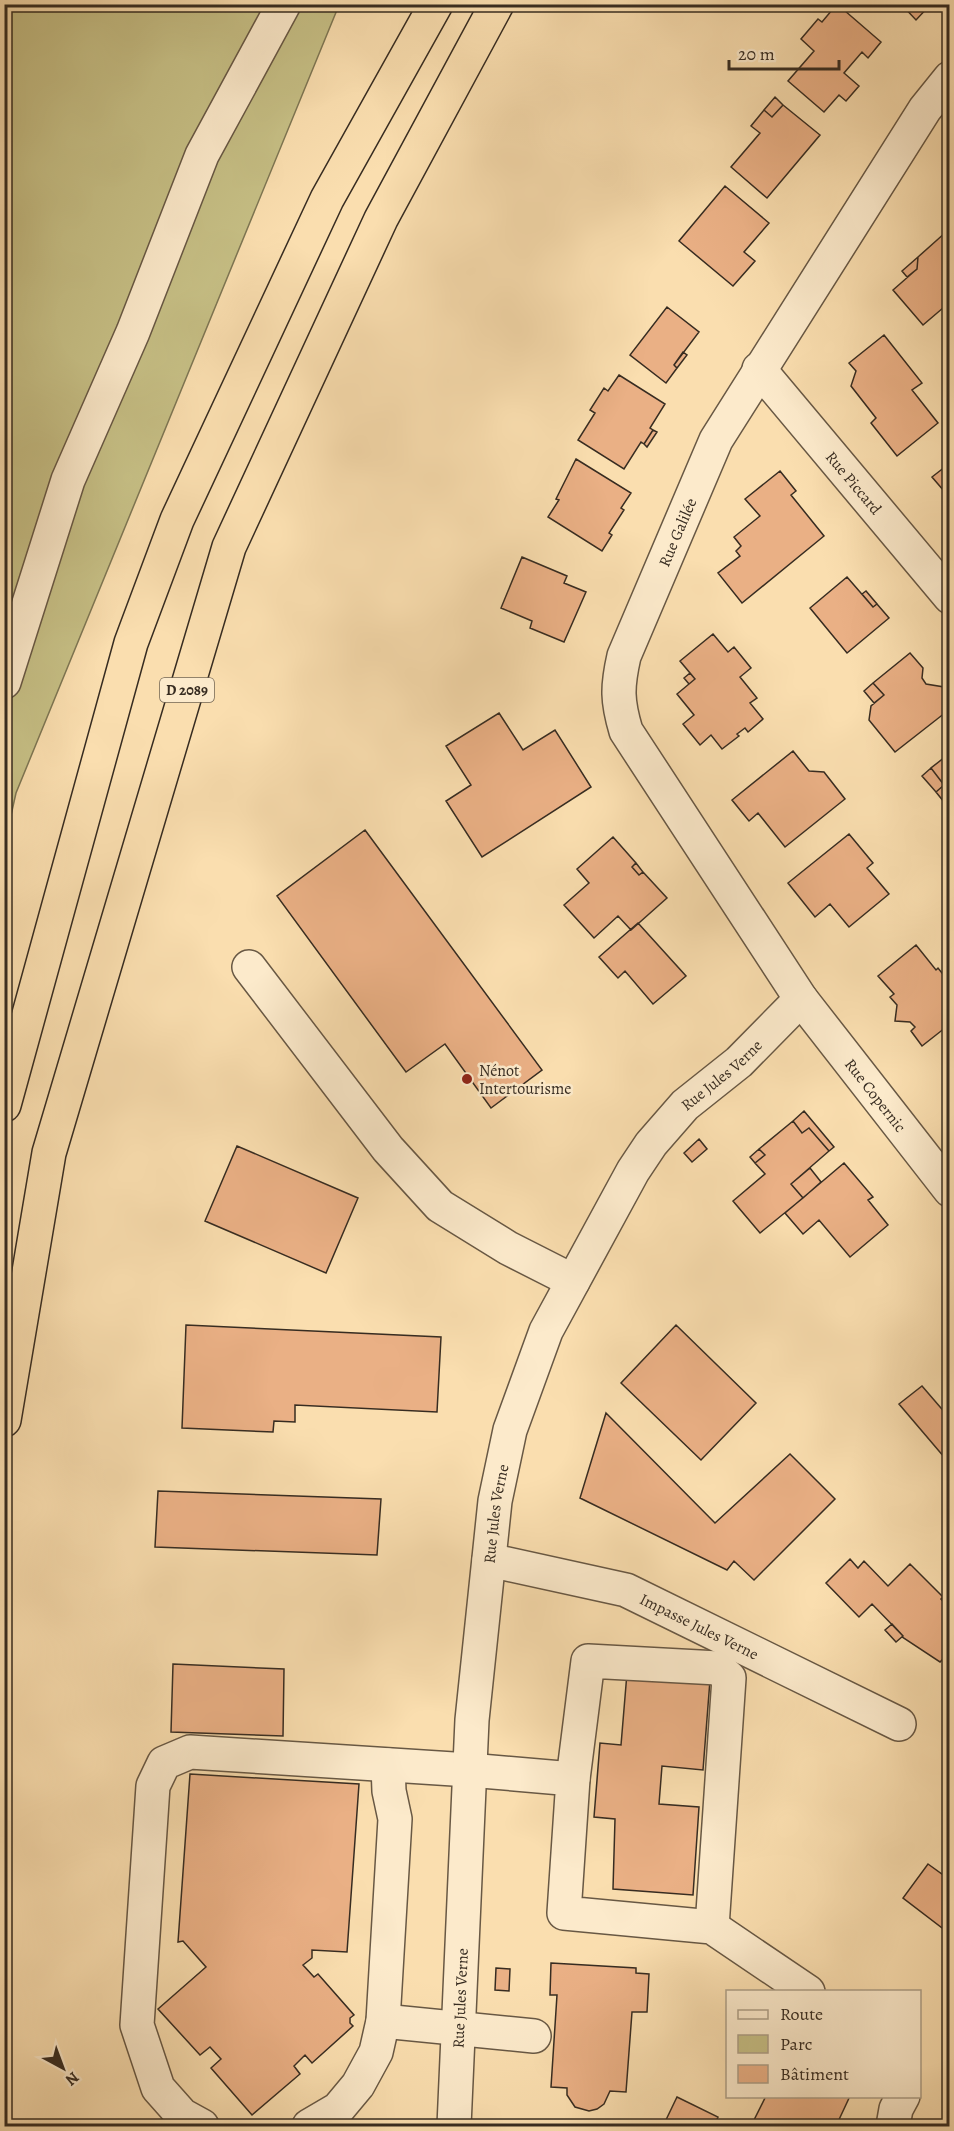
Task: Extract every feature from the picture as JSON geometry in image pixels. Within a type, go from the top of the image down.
[{"type":"highway","points":[[4,1105],[131,643],[177,520],[327,199],[436,4]]},
{"type":"highway","name":"D 2089","points":[[4,1420],[49,1153],[229,547],[381,219],[497,4]]},
{"type":"street","points":[[4,682],[68,480],[134,332],[202,155],[284,4]]},
{"type":"street","name":"Rue Galilée","points":[[801,999],[626,731],[618,705],[618,680],[624,656],[716,440],[925,109],[950,78]]},
{"type":"street","name":"Rue Piccard","points":[[759,369],[950,597]]},
{"type":"street","points":[[249,967],[388,1149],[440,1206],[508,1248],[573,1281]]},
{"type":"street","name":"Rue Copernic","points":[[801,999],[950,1190]]},
{"type":"street","name":"Rue Jules Verne","points":[[454,2127],[472,1720],[495,1502],[510,1430],[546,1330],[633,1171],[651,1144],[685,1105],[739,1062],[801,999]]},
{"type":"street","name":"Impasse Jules Verne","points":[[489,1560],[626,1590],[899,1724]]},
{"type":"street","points":[[712,1927],[729,1678],[718,1668],[588,1661],[573,1779],[564,1913],[712,1927],[805,1990]]},
{"type":"street","points":[[202,2127],[182,2115],[158,2088],[137,2025],[153,1786],[164,1763],[190,1752],[573,1779]]},
{"type":"street","points":[[309,2127],[338,2109],[358,2085],[376,2052],[383,2021],[395,1819],[388,1791],[388,1765]]},
{"type":"street","points":[[383,2021],[534,2036]]},
{"type":"street","points":[[893,2127],[896,2109],[902,2098]]},
{"type":"green space","points":[[5,5],[339,5],[16,793],[5,842]]},
{"type":"building","points":[[837,4],[881,42],[868,58],[862,52],[844,73],[859,86],[846,101],[839,95],[824,112],[788,81],[814,51],[801,39],[818,19],[822,22]]},
{"type":"building","points":[[901,4],[931,4],[916,20]]},
{"type":"building","points":[[775,97],[783,105],[772,117],[764,110]]},
{"type":"building","points":[[783,105],[820,135],[767,198],[731,167],[760,133],[751,126],[764,110],[772,117]]},
{"type":"building","points":[[725,186],[769,223],[744,252],[755,261],[733,286],[679,241]]},
{"type":"building","points":[[946,232],[950,237],[950,302],[923,325],[893,290],[917,269],[918,257]]},
{"type":"building","points":[[918,257],[917,269],[907,277],[902,271]]},
{"type":"building","points":[[667,307],[699,332],[674,365],[677,368],[666,383],[630,355]]},
{"type":"building","points":[[884,335],[922,383],[912,390],[938,423],[897,456],[871,423],[876,418],[851,386],[856,371],[849,363]]},
{"type":"building","points":[[683,352],[687,355],[677,368],[674,365]]},
{"type":"building","points":[[619,375],[665,404],[650,428],[653,430],[644,444],[641,442],[624,469],[578,440],[595,413],[590,410],[604,388],[608,391]]},
{"type":"building","points":[[653,430],[657,432],[647,447],[644,444]]},
{"type":"building","points":[[576,459],[631,493],[621,508],[624,510],[609,533],[612,535],[602,551],[548,517],[559,500],[556,499]]},
{"type":"building","points":[[950,463],[950,498],[932,477]]},
{"type":"building","points":[[780,471],[796,491],[791,495],[824,536],[742,603],[718,573],[740,556],[736,551],[741,546],[734,537],[760,516],[745,499]]},
{"type":"building","points":[[522,557],[567,576],[564,583],[586,592],[564,642],[530,628],[532,621],[501,608]]},
{"type":"building","points":[[847,577],[873,607],[877,604],[889,618],[847,653],[810,608]]},
{"type":"building","points":[[866,591],[877,604],[873,607],[862,594]]},
{"type":"building","points":[[713,634],[728,652],[734,647],[751,668],[740,677],[757,698],[750,703],[763,719],[748,732],[745,728],[737,734],[739,736],[722,749],[711,735],[700,745],[683,724],[694,715],[677,694],[695,679],[680,661]]},
{"type":"building","points":[[910,653],[923,668],[922,678],[926,684],[950,688],[950,709],[895,752],[869,720],[871,706],[884,695],[873,683]]},
{"type":"building","points":[[690,673],[695,679],[689,684],[684,678]]},
{"type":"building","points":[[873,683],[884,695],[874,703],[864,691]]},
{"type":"building","points":[[499,713],[523,750],[555,730],[591,787],[482,857],[446,801],[471,785],[446,746]]},
{"type":"building","points":[[793,751],[809,771],[824,772],[845,799],[785,847],[758,813],[749,821],[732,800]]},
{"type":"building","points":[[950,753],[950,806],[948,807],[936,792],[944,785],[931,768]]},
{"type":"building","points":[[931,768],[944,785],[936,792],[922,776]]},
{"type":"building","points":[[365,830],[542,1070],[491,1108],[445,1044],[406,1072],[277,896]]},
{"type":"building","points":[[849,834],[873,863],[867,868],[889,894],[849,927],[830,904],[815,917],[788,883]]},
{"type":"building","points":[[613,837],[636,863],[632,867],[639,875],[643,872],[667,898],[631,930],[618,916],[594,938],[564,905],[589,883],[577,869]]},
{"type":"building","points":[[636,863],[643,872],[639,875],[632,867]]},
{"type":"building","points":[[638,923],[686,976],[653,1004],[625,971],[618,978],[599,957]]},
{"type":"building","points":[[916,945],[950,983],[950,1024],[922,1046],[911,1031],[915,1027],[910,1022],[895,1021],[897,1005],[890,997],[894,994],[878,976]]},
{"type":"building","points":[[804,1111],[834,1147],[829,1151],[809,1128],[802,1133],[793,1121]]},
{"type":"building","points":[[793,1121],[802,1133],[809,1128],[829,1151],[791,1184],[803,1198],[760,1233],[733,1201],[765,1174],[755,1163],[765,1155],[759,1149]]},
{"type":"building","points":[[699,1139],[707,1149],[692,1162],[684,1153]]},
{"type":"building","points":[[237,1146],[358,1198],[326,1273],[205,1221]]},
{"type":"building","points":[[759,1149],[765,1155],[755,1163],[750,1157]]},
{"type":"building","points":[[844,1163],[873,1197],[868,1200],[888,1225],[850,1257],[819,1220],[803,1234],[785,1213]]},
{"type":"building","points":[[810,1168],[821,1182],[803,1198],[791,1184]]},
{"type":"building","points":[[186,1325],[441,1337],[437,1412],[295,1405],[295,1422],[274,1421],[273,1432],[182,1428]]},
{"type":"building","points":[[676,1325],[756,1403],[701,1460],[621,1383]]},
{"type":"building","points":[[922,1386],[947,1415],[950,1413],[950,1464],[899,1404]]},
{"type":"building","points":[[606,1413],[715,1523],[790,1454],[835,1499],[754,1580],[734,1561],[727,1570],[580,1498]]},
{"type":"building","points":[[158,1491],[381,1499],[377,1555],[155,1547]]},
{"type":"building","points":[[850,1559],[858,1568],[864,1561],[888,1586],[910,1564],[943,1597],[941,1599],[950,1609],[950,1652],[940,1662],[902,1637],[872,1604],[859,1617],[826,1583]]},
{"type":"building","points":[[892,1624],[903,1636],[896,1642],[885,1630]]},
{"type":"building","points":[[173,1664],[284,1669],[283,1736],[171,1732]]},
{"type":"building","points":[[627,1673],[710,1680],[703,1770],[662,1766],[659,1804],[699,1807],[693,1895],[613,1889],[615,1819],[594,1817],[600,1743],[621,1745]]},
{"type":"building","points":[[190,1774],[359,1784],[347,1952],[312,1950],[312,1958],[303,1965],[314,1977],[318,1974],[354,2015],[350,2018],[353,2026],[312,2063],[305,2055],[294,2066],[300,2074],[252,2115],[211,2068],[221,2059],[210,2047],[200,2055],[158,2009],[206,1967],[183,1941],[178,1942]]},
{"type":"building","points":[[928,1864],[950,1880],[950,1934],[903,1898]]},
{"type":"building","points":[[551,1963],[636,1968],[636,1973],[649,1974],[647,2012],[632,2012],[626,2092],[610,2091],[604,2104],[597,2109],[589,2111],[575,2107],[567,2095],[567,2088],[551,2087],[557,1995],[550,1995]]},
{"type":"building","points":[[496,1968],[510,1969],[509,1991],[495,1990]]},
{"type":"building","points":[[677,2097],[718,2117],[714,2126],[664,2124]]},
{"type":"building","points":[[765,2098],[849,2098],[836,2126],[751,2126]]},
{"type":"place","name":"Nénot Intertourisme","points":[[467,1079]]}]
